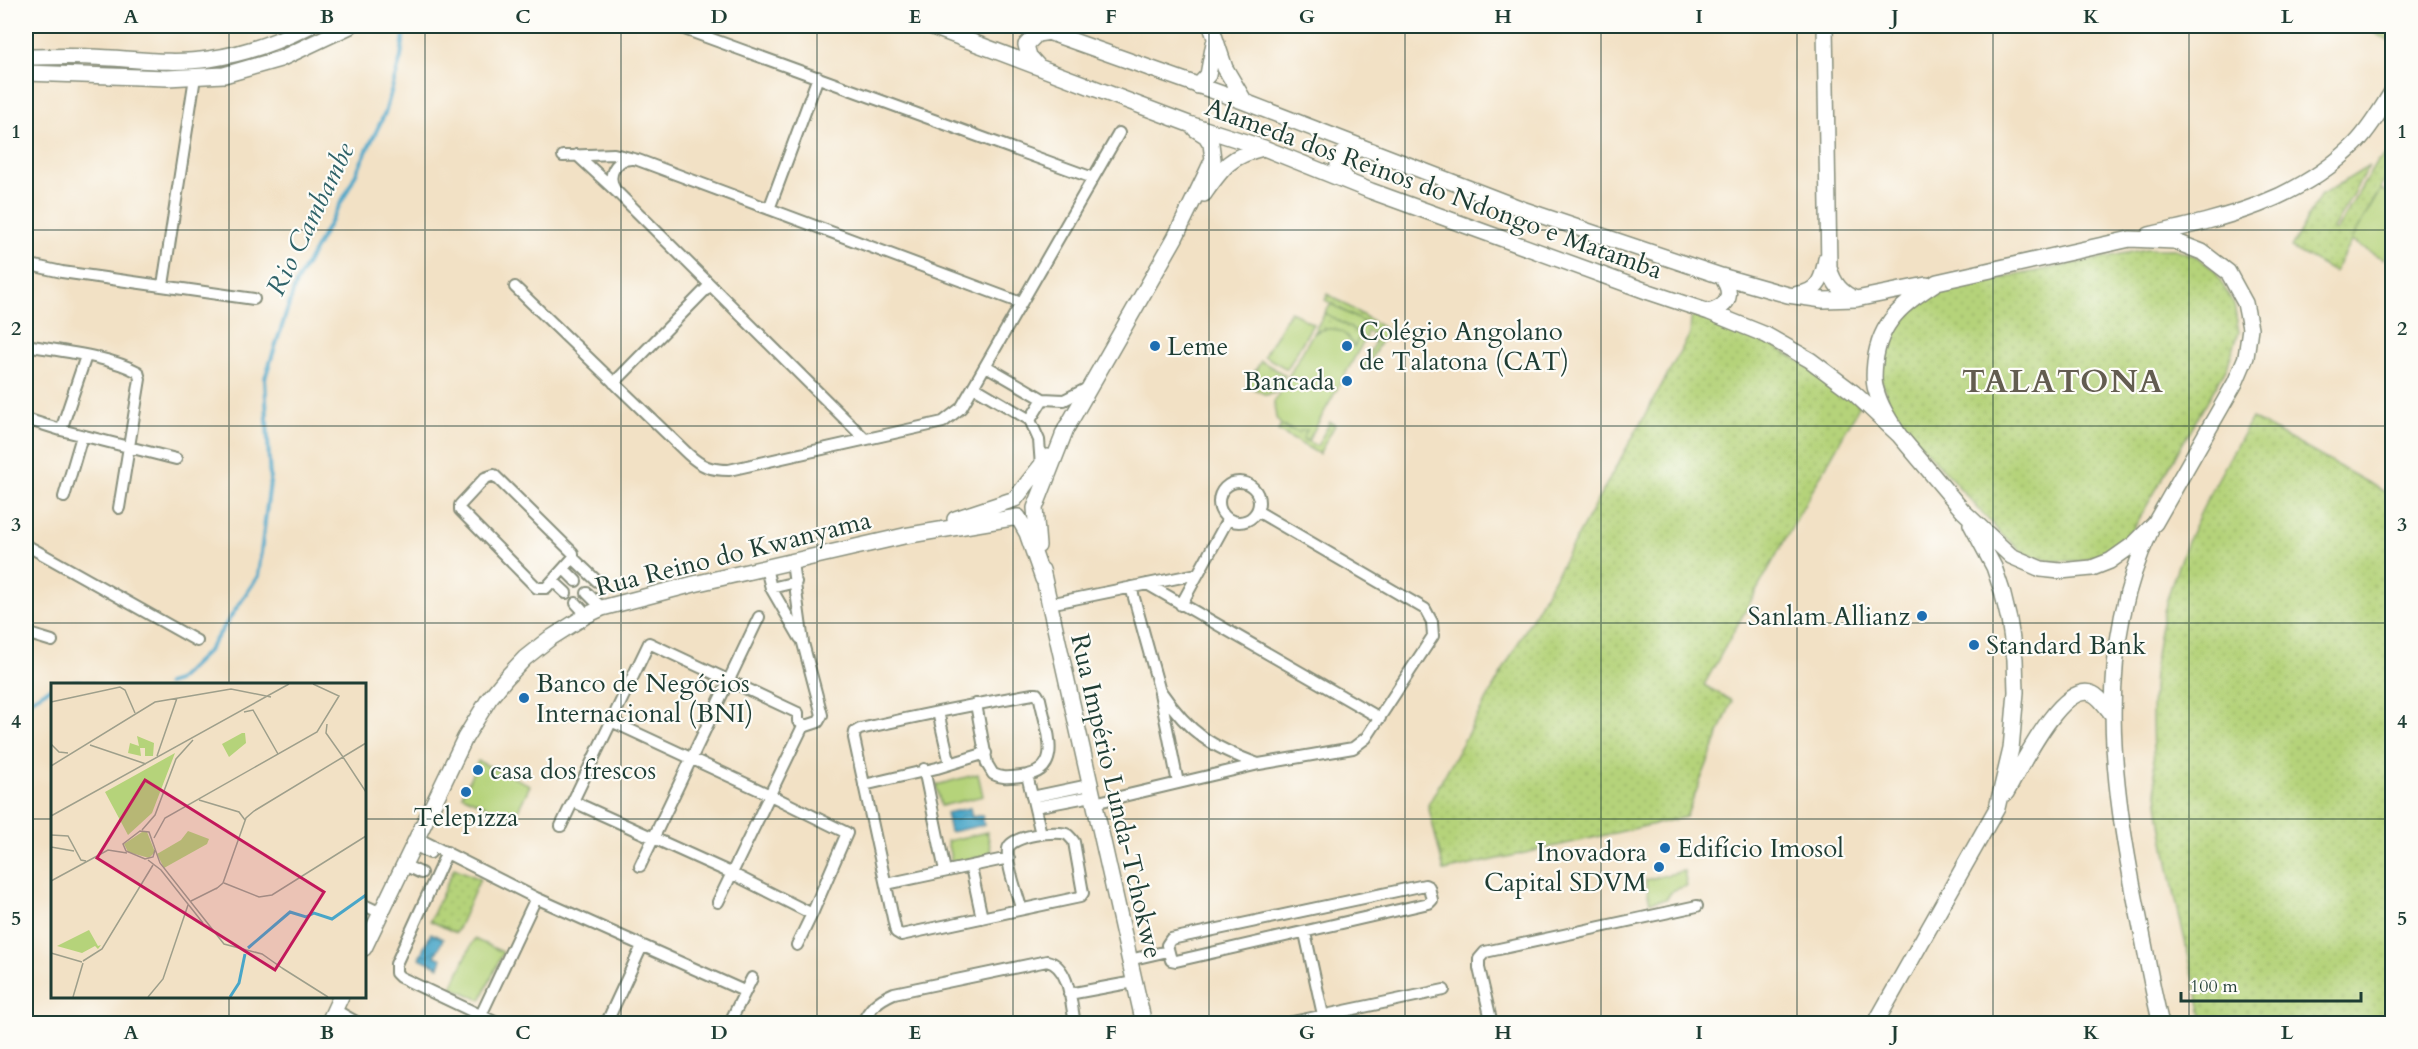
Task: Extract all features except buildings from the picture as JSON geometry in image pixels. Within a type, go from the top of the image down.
[{"type":"main road","points":[[26,57],[90,57],[165,62],[206,59],[244,52],[277,42],[309,26]]},
{"type":"main road","points":[[26,73],[167,78],[224,75],[280,59],[350,26]]},
{"type":"main road","name":"Alameda dos Reinos do Ndongo e Matamba","points":[[930,26],[1189,124],[1264,148],[1348,182],[1766,334],[1809,360],[1854,393],[1899,435]]},
{"type":"main road","name":"Alameda dos Reinos do Ndongo e Matamba","points":[[1031,26],[1245,102],[1522,208],[1721,276],[1788,294],[1823,300],[1856,299],[2130,239]]},
{"type":"main road","points":[[1826,26],[1829,268],[1836,286],[1845,295],[1856,299]]},
{"type":"main road","points":[[1038,66],[1029,56],[1026,45],[1037,34],[1050,32]]},
{"type":"main road","points":[[1198,86],[1208,75],[1213,33]]},
{"type":"main road","points":[[1213,33],[1231,80],[1245,102]]},
{"type":"main road","points":[[2130,239],[2237,214],[2290,192],[2323,173],[2356,143],[2392,92]]},
{"type":"main road","name":"Rua Império Lunda-Tchokwe","points":[[1043,579],[1027,533],[1012,509],[1015,499],[1041,467],[1067,426],[1086,389],[1181,226],[1213,159],[1211,144],[1206,136],[1189,124]]},
{"type":"main road","name":"Rua Império Lunda-Tchokwe","points":[[1181,226],[1230,161],[1243,153],[1264,148]]},
{"type":"main road","points":[[1348,182],[1338,168],[1342,153],[1351,149],[1365,149]]},
{"type":"main road","points":[[2130,239],[2174,241],[2202,252],[2228,272],[2245,303],[2250,328],[2246,357],[2235,383],[2155,523],[2140,554],[2121,623],[2114,672],[2112,714],[2115,774],[2123,836],[2161,1023]]},
{"type":"main road","points":[[1788,294],[1806,293],[1818,284],[1824,273],[1829,244]]},
{"type":"main road","points":[[1709,312],[1720,309],[1728,299],[1729,290],[1721,276]]},
{"type":"main road","points":[[1937,282],[1889,320],[1876,350],[1875,387],[1879,401],[1899,435],[1964,511],[2012,556],[2041,569],[2060,571],[2092,568],[2110,561],[2134,544],[2155,523]]},
{"type":"main road","name":"Rua Império Lunda-Tchokwe","points":[[1067,426],[1035,508],[1036,530],[1048,604],[1144,1023]]},
{"type":"main road","points":[[1015,499],[1023,496],[1030,498],[1035,508],[1033,514],[1028,518],[1018,517]]},
{"type":"main road","name":"Rua Reino do Kwanyama","points":[[904,536],[1015,499]]},
{"type":"main road","points":[[1964,511],[1994,567],[2002,591],[2015,659],[2016,692],[2011,749],[1997,808]]},
{"type":"main road","name":"Rua Reino do Kwanyama","points":[[369,927],[381,913],[465,738],[489,699],[525,658],[588,615],[602,608],[904,536],[1018,517]]},
{"type":"main road","points":[[1875,1023],[2051,717],[2067,700],[2085,692],[2094,694],[2112,714]]},
{"type":"street","points":[[676,26],[1093,178]]},
{"type":"street","points":[[163,285],[195,77]]},
{"type":"street","points":[[769,209],[818,77]]},
{"type":"street","points":[[515,287],[698,463],[711,470],[729,470],[942,422],[961,408],[974,387],[1119,133]]},
{"type":"street","points":[[563,156],[614,154],[638,160],[1021,303]]},
{"type":"street","points":[[577,155],[865,439]]},
{"type":"street","points":[[617,192],[611,180],[611,174],[617,164],[623,160],[638,160]]},
{"type":"street","points":[[26,264],[62,272],[254,299]]},
{"type":"street","points":[[614,383],[710,285]]},
{"type":"street","points":[[26,345],[86,356],[138,372],[140,379],[119,508]]},
{"type":"street","points":[[61,430],[86,356]]},
{"type":"street","points":[[986,366],[1043,399],[1064,400],[1086,389]]},
{"type":"street","points":[[974,387],[1030,420],[1039,440],[1041,467]]},
{"type":"street","points":[[1030,420],[1043,399]]},
{"type":"street","points":[[26,419],[82,436],[176,459]]},
{"type":"street","points":[[64,497],[82,436]]},
{"type":"street","points":[[573,558],[546,588],[539,589],[461,512],[460,505],[485,478],[494,475],[572,550],[573,558],[597,581]]},
{"type":"street","points":[[1233,482],[1246,482],[1258,494],[1257,511],[1245,521],[1234,522],[1222,514],[1218,501],[1220,494],[1226,485],[1233,482]]},
{"type":"street","points":[[1033,802],[1178,783],[1259,764],[1353,748],[1366,738],[1433,636],[1432,622],[1425,609],[1257,511]]},
{"type":"street","points":[[1181,605],[1228,519]]},
{"type":"street","points":[[26,545],[197,641]]},
{"type":"street","points":[[718,902],[803,726],[818,722],[821,712],[803,644],[792,562]]},
{"type":"street","points":[[766,568],[771,588],[803,644]]},
{"type":"street","points":[[564,569],[576,581]]},
{"type":"street","points":[[1048,604],[1197,574]]},
{"type":"street","points":[[553,581],[566,593]]},
{"type":"street","points":[[771,588],[796,582]]},
{"type":"street","points":[[1147,584],[1380,718]]},
{"type":"street","points":[[1131,587],[1159,688],[1178,783]]},
{"type":"street","points":[[587,593],[602,608]]},
{"type":"street","points":[[576,603],[588,615]]},
{"type":"street","points":[[640,866],[759,617]]},
{"type":"street","points":[[26,633],[52,641]]},
{"type":"street","points":[[561,826],[649,643],[798,713]]},
{"type":"street","points":[[1159,688],[1176,713],[1193,731],[1226,752],[1259,764]]},
{"type":"street","points":[[810,706],[815,693]]},
{"type":"street","points":[[976,704],[989,769],[993,774],[1004,778],[1040,772],[1048,763],[1049,757],[1037,694],[976,704],[860,729],[855,732],[854,738],[864,785],[898,935],[1080,897],[1083,893],[1074,842],[1068,835],[1041,834],[1015,840],[1008,847],[1021,908]]},
{"type":"street","points":[[798,713],[810,706],[818,707],[821,712]]},
{"type":"street","points":[[938,712],[950,764]]},
{"type":"street","points":[[798,713],[798,722],[803,726]]},
{"type":"street","points":[[613,722],[848,833],[797,945]]},
{"type":"street","points":[[864,785],[986,753]]},
{"type":"street","points":[[924,769],[945,871]]},
{"type":"street","points":[[1027,775],[1041,834]]},
{"type":"street","points":[[574,802],[731,873],[812,914]]},
{"type":"street","points":[[415,842],[744,991]]},
{"type":"street","points":[[415,842],[440,855]]},
{"type":"street","points":[[440,855],[428,876],[396,964],[396,973],[400,977],[499,1023]]},
{"type":"street","points":[[886,884],[1009,858]]},
{"type":"street","points":[[404,865],[428,876]]},
{"type":"street","points":[[971,867],[982,918]]},
{"type":"street","points":[[1425,885],[1429,887],[1432,900],[1429,903],[1305,933],[1176,961],[1171,960],[1168,951],[1168,941],[1171,939],[1425,885]]},
{"type":"street","points":[[481,1015],[536,898]]},
{"type":"street","points":[[366,906],[381,913]]},
{"type":"street","points":[[1492,1023],[1479,968],[1479,959],[1485,952],[1697,906]]},
{"type":"street","points":[[1305,933],[1323,1015]]},
{"type":"street","points":[[606,1023],[642,946]]},
{"type":"street","points":[[1129,960],[1168,951]]},
{"type":"street","points":[[862,1023],[866,1014],[877,1002],[894,993],[1041,961],[1057,965],[1063,974],[1075,1023]]},
{"type":"street","points":[[729,1023],[752,978]]},
{"type":"street","points":[[1069,994],[1134,982]]},
{"type":"street","points":[[1283,1023],[1444,990]]},
{"type":"street","points":[[335,1010],[360,1023]]},
{"type":"green space","points":[[2371,26],[2392,26],[2392,43],[2369,30]]},
{"type":"green space","points":[[2392,151],[2392,168],[2334,272],[2291,248],[2320,196],[2369,166],[2333,229],[2336,231],[2376,163]]},
{"type":"green space","points":[[2381,189],[2392,195],[2392,243],[2383,259],[2351,241]]},
{"type":"green space","points":[[2146,249],[2175,249],[2197,257],[2215,271],[2234,305],[2239,332],[2227,367],[2131,533],[2111,551],[2081,561],[2053,561],[2025,554],[2001,534],[1891,411],[1880,375],[1884,344],[1905,315],[1938,291]]},
{"type":"green space","points":[[1328,294],[1387,330],[1366,368],[1362,366],[1375,342],[1370,339],[1375,329],[1325,300]]},
{"type":"green space","points":[[1331,304],[1375,329],[1373,334],[1367,331],[1366,337],[1308,441],[1303,439],[1307,430],[1297,432],[1281,425],[1276,418],[1274,402],[1312,335],[1325,329],[1336,330],[1342,332],[1354,347],[1361,334],[1325,313]]},
{"type":"green space","points":[[1290,311],[1313,324],[1287,369],[1264,356]]},
{"type":"green space","points":[[1325,313],[1361,334],[1354,348],[1318,330],[1312,335]]},
{"type":"green space","points":[[1696,313],[1768,343],[1812,368],[1860,405],[1704,685],[1732,701],[1686,817],[1444,871],[1428,805],[1690,334],[1691,319]]},
{"type":"green space","points":[[1261,361],[1285,375],[1275,393],[1266,395],[1247,385]]},
{"type":"green space","points":[[2252,418],[2392,496],[2392,1023],[2204,1023],[2177,908],[2157,792],[2152,734],[2154,676],[2162,618],[2187,541]]},
{"type":"green space","points":[[1330,422],[1335,425],[1319,454],[1278,431],[1281,425],[1288,430],[1308,430],[1303,439],[1317,446]]},
{"type":"green space","points":[[478,761],[530,785],[514,819],[462,795]]},
{"type":"green space","points":[[978,774],[983,796],[941,806],[936,785]]},
{"type":"green space","points":[[987,832],[992,855],[952,863],[947,841]]},
{"type":"green space","points":[[454,868],[480,879],[456,933],[430,921]]},
{"type":"green space","points":[[1684,871],[1687,886],[1673,890],[1666,899],[1650,902],[1645,880]]},
{"type":"green space","points":[[474,939],[503,952],[481,1000],[452,987]]},
{"type":"water","points":[[970,808],[972,817],[982,815],[984,825],[950,832],[946,813]]},
{"type":"water","points":[[431,933],[443,939],[435,956],[442,959],[439,967],[419,958]]},
{"type":"waterway","name":"Rio Cambambe","points":[[170,683],[177,681],[208,651],[258,576],[270,482],[265,378],[296,283],[347,192],[385,113],[401,57],[405,26]]},
{"type":"waterway","name":"Rio Cambambe","points":[[68,683],[77,681],[88,683]]},
{"type":"waterway","name":"Rio Cambambe","points":[[26,712],[30,700],[51,688]]},
{"type":"place","name":"Leme","points":[[1155,346]]},
{"type":"place","name":"Colégio Angolano de Talatona (CAT)","points":[[1347,346]]},
{"type":"place","name":"Bancada","points":[[1347,381]]},
{"type":"place","name":"Sanlam Allianz","points":[[1922,616]]},
{"type":"place","name":"Standard Bank","points":[[1974,645]]},
{"type":"place","name":"Banco de Negócios Internacional (BNI)","points":[[524,698]]},
{"type":"place","name":"casa dos frescos","points":[[478,770]]},
{"type":"place","name":"Telepizza","points":[[466,792]]},
{"type":"place","name":"Edifício Imosol","points":[[1665,848]]},
{"type":"place","name":"Inovadora Capital SDVM","points":[[1659,867]]},
{"type":"district","name":"TALATONA","points":[[2063,381]]}]
